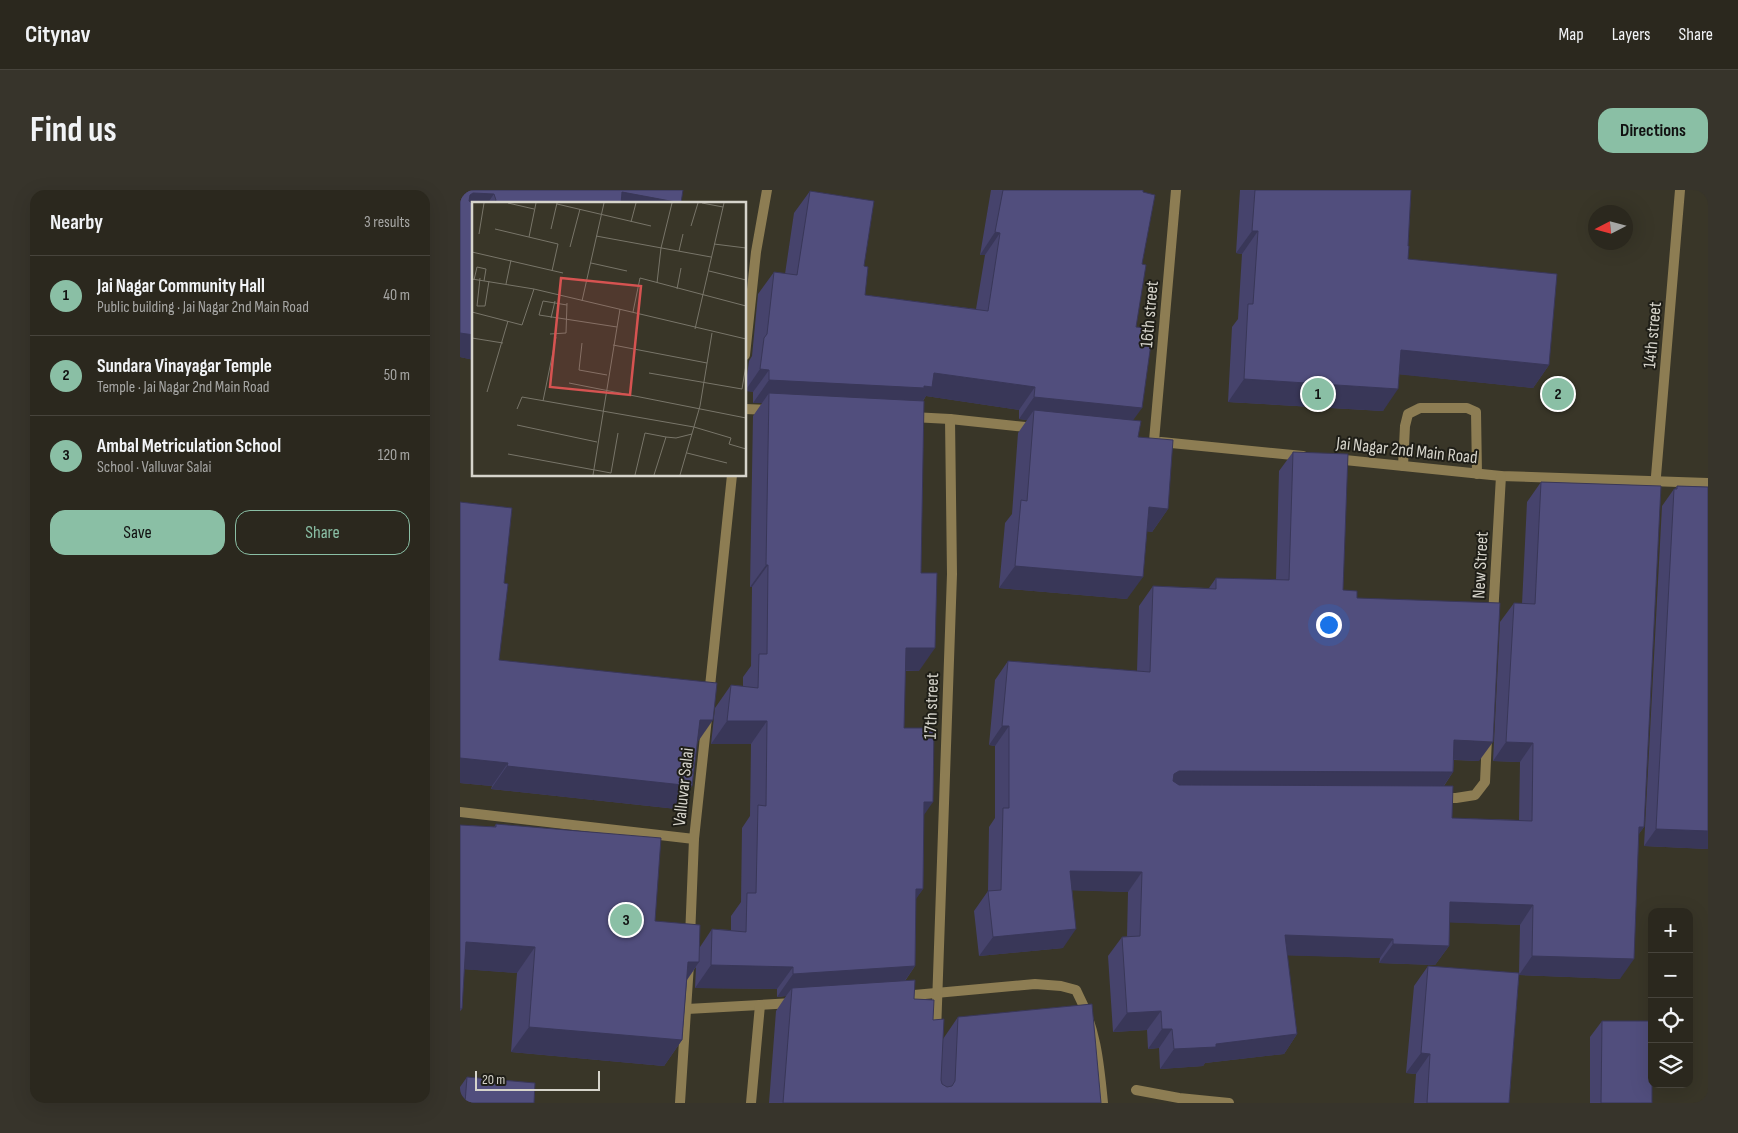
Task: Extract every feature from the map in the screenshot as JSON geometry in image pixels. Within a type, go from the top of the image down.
[{"type":"street","points":[[746,345],[756,252],[767,190]]},
{"type":"street","name":"16th street","points":[[1149,440],[1176,190]]},
{"type":"street","name":"14th street","points":[[1655,502],[1680,190]]},
{"type":"street","points":[[746,251],[756,252]]},
{"type":"street","points":[[1403,466],[1405,426],[1408,414],[1420,408],[1468,408],[1476,412],[1477,474]]},
{"type":"street","points":[[746,409],[784,411]]},
{"type":"street","points":[[901,416],[1047,429]]},
{"type":"street","name":"17th street","points":[[935,1043],[952,574],[950,419]]},
{"type":"street","name":"Jai Nagar 2nd Main Road","points":[[1149,440],[1501,476],[1656,482],[1708,482]]},
{"type":"street","name":"Valluvar Salai","points":[[680,1103],[687,1009],[694,839],[732,476]]},
{"type":"street","name":"New Street","points":[[1493,624],[1501,476]]},
{"type":"street","points":[[1426,798],[1456,798],[1475,795],[1484,782],[1487,732]]},
{"type":"street","points":[[460,812],[694,839]]},
{"type":"street","points":[[889,997],[1036,984],[1061,986],[1076,990],[1085,1008],[1097,1045],[1104,1103]]},
{"type":"street","points":[[687,1009],[800,1002]]},
{"type":"street","points":[[751,1103],[760,1005]]},
{"type":"street","points":[[1136,1090],[1179,1098],[1229,1103]]},
{"type":"building","points":[[460,190],[683,190],[681,202],[622,192],[621,202],[495,202],[494,194],[473,193],[470,195],[469,201],[472,203],[472,335],[460,333]]},
{"type":"building","points":[[1003,190],[1143,190],[1143,192],[1155,195],[1142,264],[1146,265],[1136,327],[1153,329],[1142,408],[1034,397],[1035,387],[934,373],[932,387],[924,386],[924,388],[769,380],[769,370],[760,369],[764,338],[767,334],[774,272],[797,275],[810,191],[874,201],[864,266],[868,267],[865,295],[988,311],[1000,233],[995,232]]},
{"type":"building","points":[[1255,190],[1411,190],[1408,259],[1557,274],[1549,365],[1401,350],[1398,389],[1244,379],[1248,304],[1253,304],[1258,231],[1252,231]]},
{"type":"building","points":[[769,393],[924,401],[921,573],[937,573],[935,648],[906,648],[904,728],[934,728],[933,802],[924,802],[923,889],[916,889],[915,966],[793,974],[793,967],[711,965],[712,929],[746,932],[747,893],[756,893],[758,805],[766,806],[767,721],[727,721],[731,685],[758,688],[759,654],[767,654],[768,565],[766,565]]},
{"type":"building","points":[[1034,410],[1141,421],[1138,437],[1173,440],[1168,509],[1149,507],[1143,577],[1015,566],[1021,500],[1027,501]]},
{"type":"building","points":[[1293,452],[1348,454],[1343,590],[1357,591],[1357,598],[1500,603],[1493,742],[1454,740],[1453,772],[1179,771],[1174,774],[1173,781],[1179,785],[1453,786],[1452,818],[1532,821],[1533,743],[1506,742],[1514,603],[1535,604],[1541,482],[1661,486],[1644,827],[1639,827],[1634,959],[1532,956],[1533,905],[1450,902],[1449,946],[1393,944],[1393,939],[1285,935],[1297,1034],[1216,1044],[1216,1047],[1174,1049],[1172,1029],[1162,1029],[1161,1011],[1127,1013],[1122,937],[1140,936],[1142,872],[1070,871],[1076,929],[993,937],[988,891],[1001,890],[1003,808],[1009,808],[1009,726],[1002,726],[1008,661],[1150,672],[1153,586],[1216,589],[1216,578],[1289,580]]},
{"type":"building","points":[[1677,486],[1708,487],[1708,831],[1656,829],[1674,489],[1677,489]]},
{"type":"building","points":[[460,502],[512,508],[504,583],[508,584],[499,660],[717,683],[713,720],[700,720],[692,786],[507,766],[508,763],[460,758]]},
{"type":"building","points":[[496,824],[661,838],[655,921],[700,925],[699,962],[688,962],[682,1040],[529,1027],[535,947],[466,942],[462,1009],[460,1009],[460,825],[496,827]]},
{"type":"building","points":[[1428,966],[1519,973],[1509,1103],[1427,1103],[1430,1054],[1421,1053]]},
{"type":"building","points":[[915,980],[914,999],[934,1000],[933,1020],[944,1019],[941,1080],[942,1084],[947,1087],[952,1086],[955,1081],[958,1017],[1092,1004],[1101,1103],[783,1103],[792,988]]},
{"type":"building","points":[[1602,1021],[1648,1021],[1648,1088],[1652,1088],[1652,1103],[1601,1103]]},
{"type":"building","points":[[467,1077],[535,1083],[534,1103],[465,1103]]},
{"type":"place","name":"Jai Nagar Community Hall","points":[[1318,394]]},
{"type":"place","name":"Sundara Vinayagar Temple","points":[[1558,394]]},
{"type":"place","name":"Ambal Metriculation School","points":[[626,920]]}]
